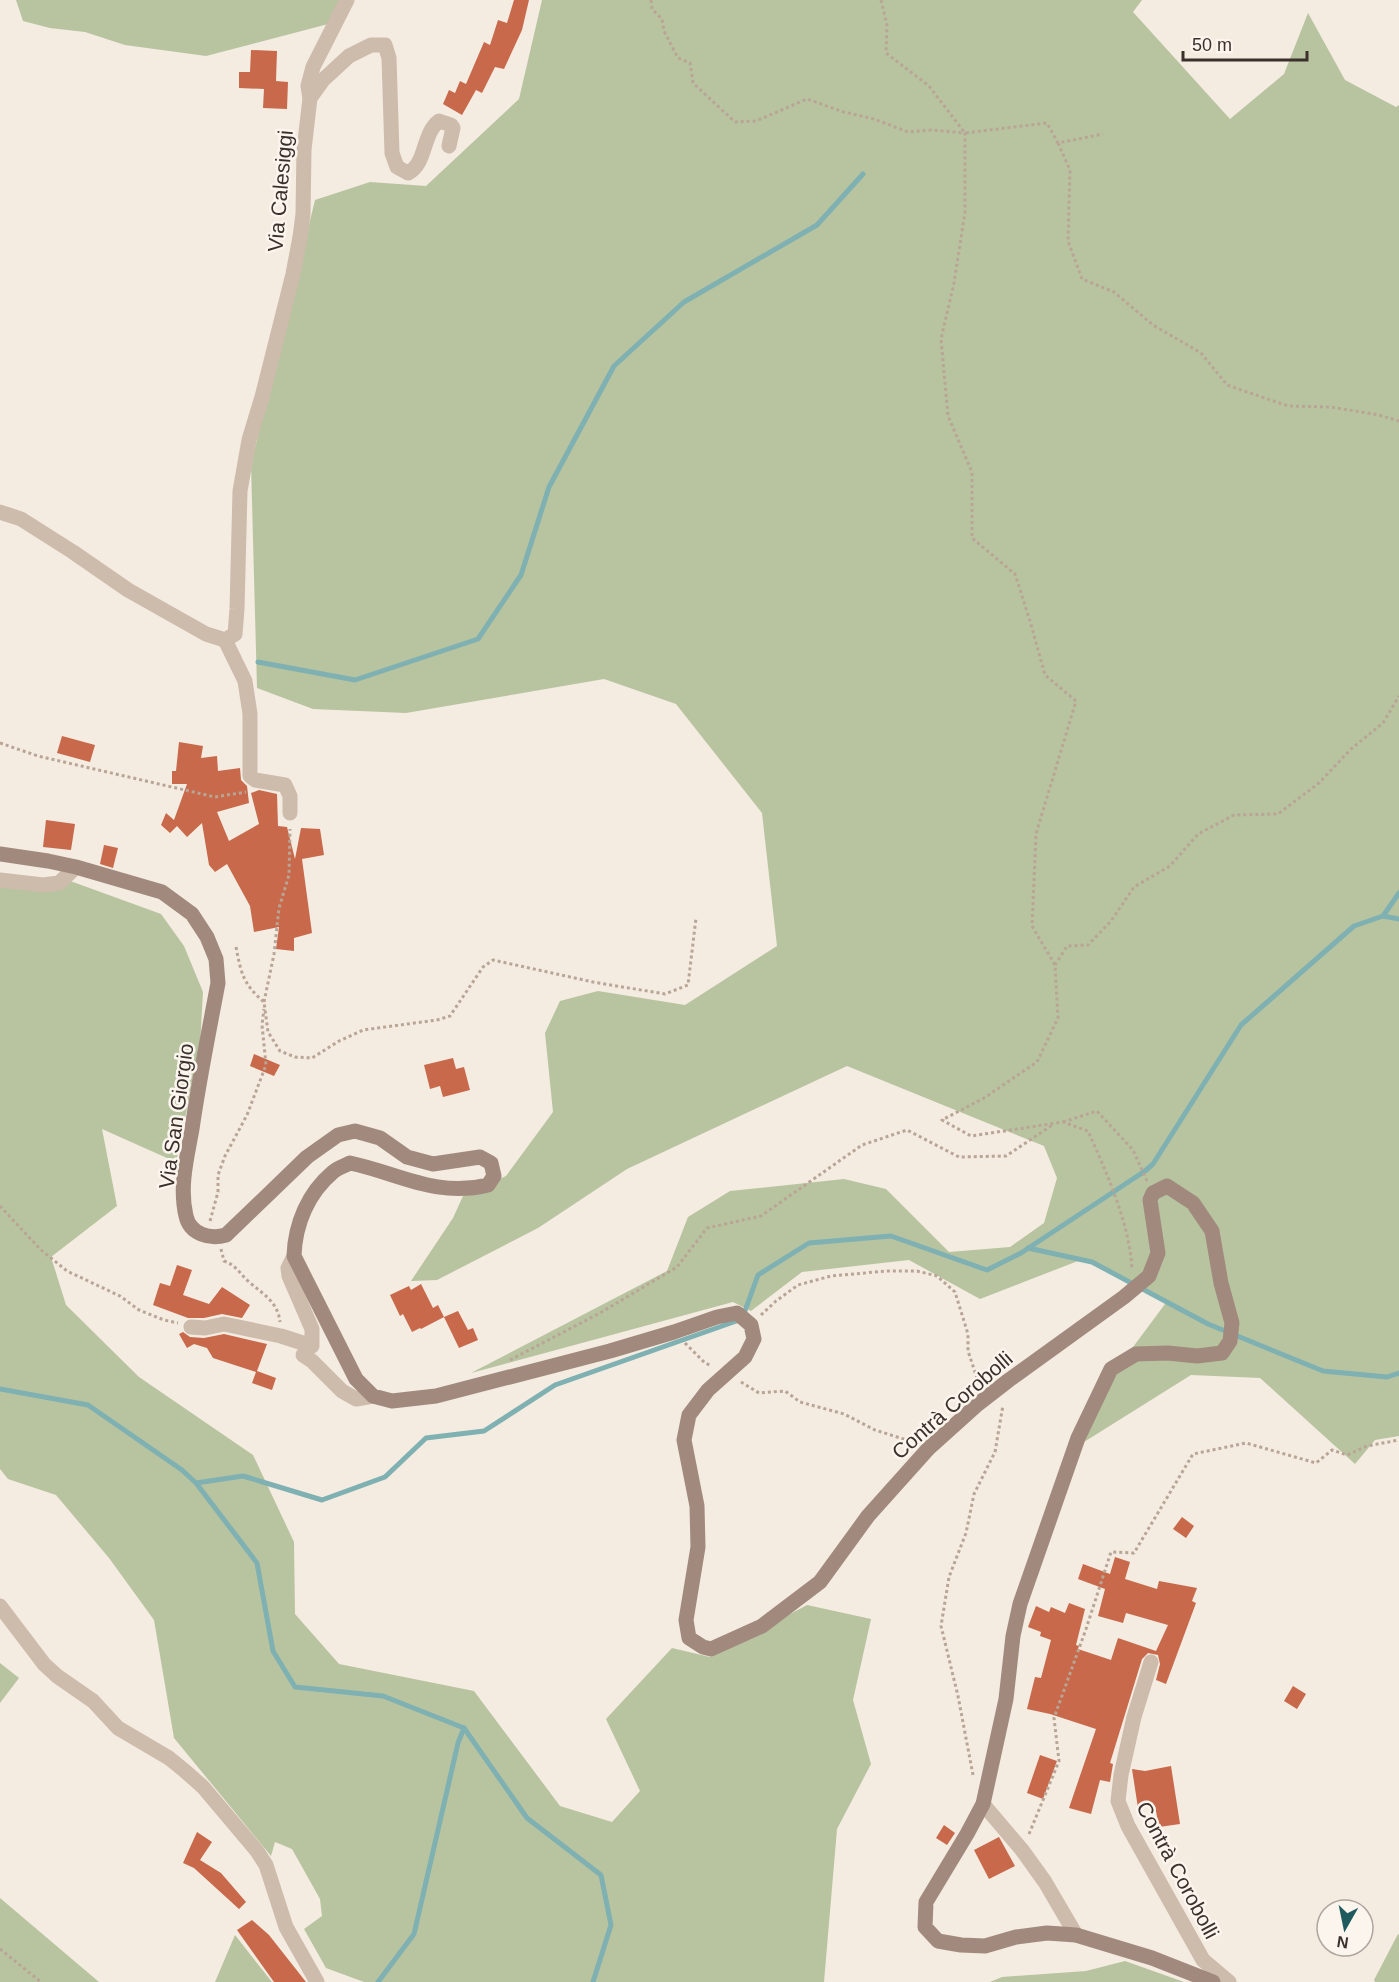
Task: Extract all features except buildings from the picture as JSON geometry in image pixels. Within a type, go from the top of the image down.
[{"type":"street","points":[[310,98],[308,86],[313,67],[347,0]]},
{"type":"street","points":[[310,98],[328,74],[349,56],[371,45],[385,45],[389,58],[392,153],[397,166],[408,173],[413,171],[432,129],[439,122],[451,125],[453,128],[449,146]]},
{"type":"street","name":"Via Calesiggi","points":[[225,640],[235,634],[240,491],[249,440],[293,274],[300,237],[303,214],[304,150],[310,98]]},
{"type":"street","points":[[0,512],[21,519],[128,590],[206,634],[225,640],[245,681],[250,714],[250,776],[255,780],[285,785],[290,796],[290,813]]},
{"type":"street","name":"Via San Giorgio","points":[[0,855],[76,867],[162,892],[192,914],[207,937],[216,959],[218,983],[183,1183],[186,1218],[202,1236],[219,1238]]},
{"type":"street","points":[[0,880],[43,885],[59,883],[76,867]]},
{"type":"street","points":[[191,1327],[205,1328],[224,1324],[281,1336],[312,1347],[312,1329],[289,1276],[288,1268],[294,1256],[294,1239],[303,1211],[334,1171],[350,1163],[426,1185],[470,1189],[488,1185],[494,1176],[491,1163],[480,1157],[434,1164],[407,1157],[380,1138],[355,1131],[338,1135],[307,1157],[238,1225],[226,1236],[219,1238]]},
{"type":"street","points":[[1153,1193],[1167,1186],[1193,1203],[1212,1231],[1221,1283],[1232,1323],[1230,1341],[1222,1353],[1197,1356],[1168,1353],[1136,1354],[1111,1369],[1078,1438],[1020,1604],[1013,1636],[1006,1699],[983,1804],[926,1902],[925,1928],[938,1941],[961,1945],[986,1946],[1016,1937],[1047,1933],[1076,1935],[1152,1958],[1213,1982]]},
{"type":"street","name":"Contrà Corobolli","points":[[751,1324],[754,1339],[745,1357],[708,1390],[689,1415],[684,1440],[697,1506],[698,1547],[686,1620],[689,1638],[711,1649],[762,1626],[820,1582],[868,1516],[928,1449],[1009,1380],[1124,1297],[1149,1276],[1158,1253],[1150,1200],[1153,1193]]},
{"type":"street","points":[[294,1256],[356,1378],[373,1396]]},
{"type":"street","points":[[303,1355],[342,1391],[356,1399],[373,1396],[392,1401],[436,1396],[674,1332],[717,1317],[737,1313],[751,1324]]},
{"type":"street","points":[[0,1606],[44,1664],[93,1701],[118,1728],[169,1758],[185,1771],[203,1787],[257,1851],[266,1865],[286,1927],[317,1982]]},
{"type":"street","name":"Contrà Corobolli","points":[[1151,1662],[1134,1717],[1121,1775],[1118,1802],[1149,1865],[1203,1960],[1229,1982]]},
{"type":"street","points":[[983,1804],[1022,1850],[1045,1882],[1076,1935]]},
{"type":"path","points":[[651,0],[652,9],[662,19],[664,31],[678,58],[690,63],[693,83],[735,122],[756,121],[807,99],[908,132],[932,130],[965,133],[1047,123],[1070,170],[1068,242],[1082,279],[1114,292],[1153,325],[1202,353],[1227,385],[1288,406],[1331,407],[1379,415],[1399,421]]},
{"type":"path","points":[[881,0],[887,25],[886,53],[929,86],[965,133],[965,212],[954,283],[941,339],[948,416],[972,472],[972,538],[1015,574],[1045,675],[1076,701],[1036,834],[1032,926],[1055,965],[1058,1018],[1037,1062],[984,1098],[942,1120],[971,1136],[1063,1122],[1088,1131],[1107,1174],[1126,1234],[1132,1268],[1126,1278]]},
{"type":"path","points":[[1058,143],[1103,134]]},
{"type":"path","points":[[1055,965],[1067,946],[1088,945],[1111,921],[1134,887],[1170,866],[1198,834],[1234,815],[1278,814],[1318,783],[1351,749],[1383,723],[1399,696]]},
{"type":"path","points":[[0,742],[38,756],[215,796],[257,791],[262,780]]},
{"type":"path","points":[[281,1336],[279,1311],[263,1292],[249,1282],[232,1264],[224,1261],[219,1238],[209,1221],[218,1192],[218,1175],[225,1156],[247,1114],[266,1065],[262,1025],[264,1002],[274,954],[279,908],[289,875],[290,813]]},
{"type":"path","points":[[237,946],[242,975],[251,991],[264,1002],[268,1032],[280,1051],[295,1057],[312,1058],[339,1041],[363,1030],[437,1020],[450,1016],[483,967],[493,960],[593,982],[665,994],[687,985],[696,918]]},
{"type":"path","points":[[512,1375],[504,1363],[600,1313],[677,1267],[707,1228],[761,1216],[862,1144],[907,1130],[959,1157],[1006,1156],[1050,1126],[1097,1111],[1133,1150],[1153,1193]]},
{"type":"path","points":[[0,1206],[40,1249],[68,1271],[120,1296],[139,1310],[191,1327]]},
{"type":"path","points":[[751,1324],[798,1285],[831,1276],[887,1271],[917,1271],[937,1276],[955,1292],[968,1334],[968,1351],[973,1370],[980,1386],[989,1396]]},
{"type":"path","points":[[674,1332],[705,1363],[727,1373],[759,1393],[785,1391],[800,1402],[844,1414],[875,1430],[928,1449]]},
{"type":"path","points":[[974,1777],[970,1768],[968,1743],[942,1626],[949,1577],[966,1533],[974,1494],[995,1452],[998,1426],[1009,1380]]},
{"type":"path","points":[[1022,1850],[1059,1761],[1054,1718],[1111,1552],[1134,1553],[1193,1454],[1246,1443],[1316,1463],[1332,1450],[1347,1455],[1367,1446],[1399,1440]]},
{"type":"path","points":[[0,1949],[41,1982]]},
{"type":"green space","points":[[16,0],[343,0],[332,23],[206,56],[125,45],[85,32],[50,28],[23,21]]},
{"type":"green space","points":[[542,0],[1142,0],[1133,12],[1230,119],[1284,74],[1308,13],[1345,80],[1396,107],[1399,105],[1399,1436],[1375,1440],[1355,1464],[1260,1378],[1191,1375],[1084,1442],[1110,1378],[1168,1300],[1083,1259],[980,1299],[909,1260],[802,1272],[751,1311],[733,1302],[471,1373],[667,1271],[688,1217],[730,1191],[844,1179],[886,1189],[949,1252],[1010,1247],[1044,1223],[1057,1178],[1044,1146],[847,1066],[627,1169],[538,1228],[437,1280],[411,1281],[453,1218],[463,1196],[506,1176],[553,1112],[545,1033],[560,1001],[598,991],[685,1005],[777,946],[762,813],[676,704],[604,679],[406,713],[313,709],[257,688],[251,464],[315,200],[370,182],[426,186],[519,99]]},
{"type":"green space","points":[[62,878],[161,914],[184,946],[203,992],[200,1046],[176,1162],[102,1129],[117,1206],[51,1257],[66,1305],[139,1377],[253,1455],[294,1542],[295,1614],[339,1664],[474,1691],[560,1806],[612,1822],[640,1791],[606,1719],[672,1648],[710,1657],[807,1605],[871,1619],[853,1700],[871,1764],[837,1829],[824,1982],[364,1982],[326,1968],[304,1929],[322,1916],[320,1899],[292,1849],[275,1842],[271,1856],[174,1738],[154,1620],[109,1558],[56,1495],[8,1479],[0,1469],[0,884]]},
{"type":"green space","points":[[0,1663],[19,1678],[0,1703]]},
{"type":"green space","points":[[0,1898],[99,1982],[0,1982]]},
{"type":"green space","points":[[1398,1934],[1399,1982],[1375,1982],[1374,1980]]},
{"type":"green space","points":[[235,1935],[272,1982],[215,1982]]},
{"type":"green space","points":[[1125,1961],[1184,1982],[990,1982],[1002,1977],[1086,1971]]},
{"type":"waterway","points":[[258,662],[355,680],[478,639],[521,575],[549,487],[614,366],[684,302],[817,225],[863,174]]},
{"type":"waterway","points":[[1383,916],[1399,893]]},
{"type":"waterway","points":[[196,1483],[243,1476],[322,1500],[385,1477],[426,1438],[484,1431],[555,1385],[742,1319],[758,1275],[809,1243],[891,1236],[987,1270],[1021,1253],[1145,1171],[1153,1164],[1241,1025],[1354,926],[1383,916],[1399,919]]},
{"type":"waterway","points":[[1028,1248],[1092,1262],[1208,1324],[1323,1371],[1387,1377],[1399,1373]]},
{"type":"waterway","points":[[0,1389],[88,1405],[182,1470],[196,1483],[257,1563],[273,1651],[295,1687],[383,1696],[464,1728],[527,1818],[601,1875],[611,1925],[593,1982]]},
{"type":"waterway","points":[[378,1982],[414,1934],[458,1743],[464,1728]]}]
